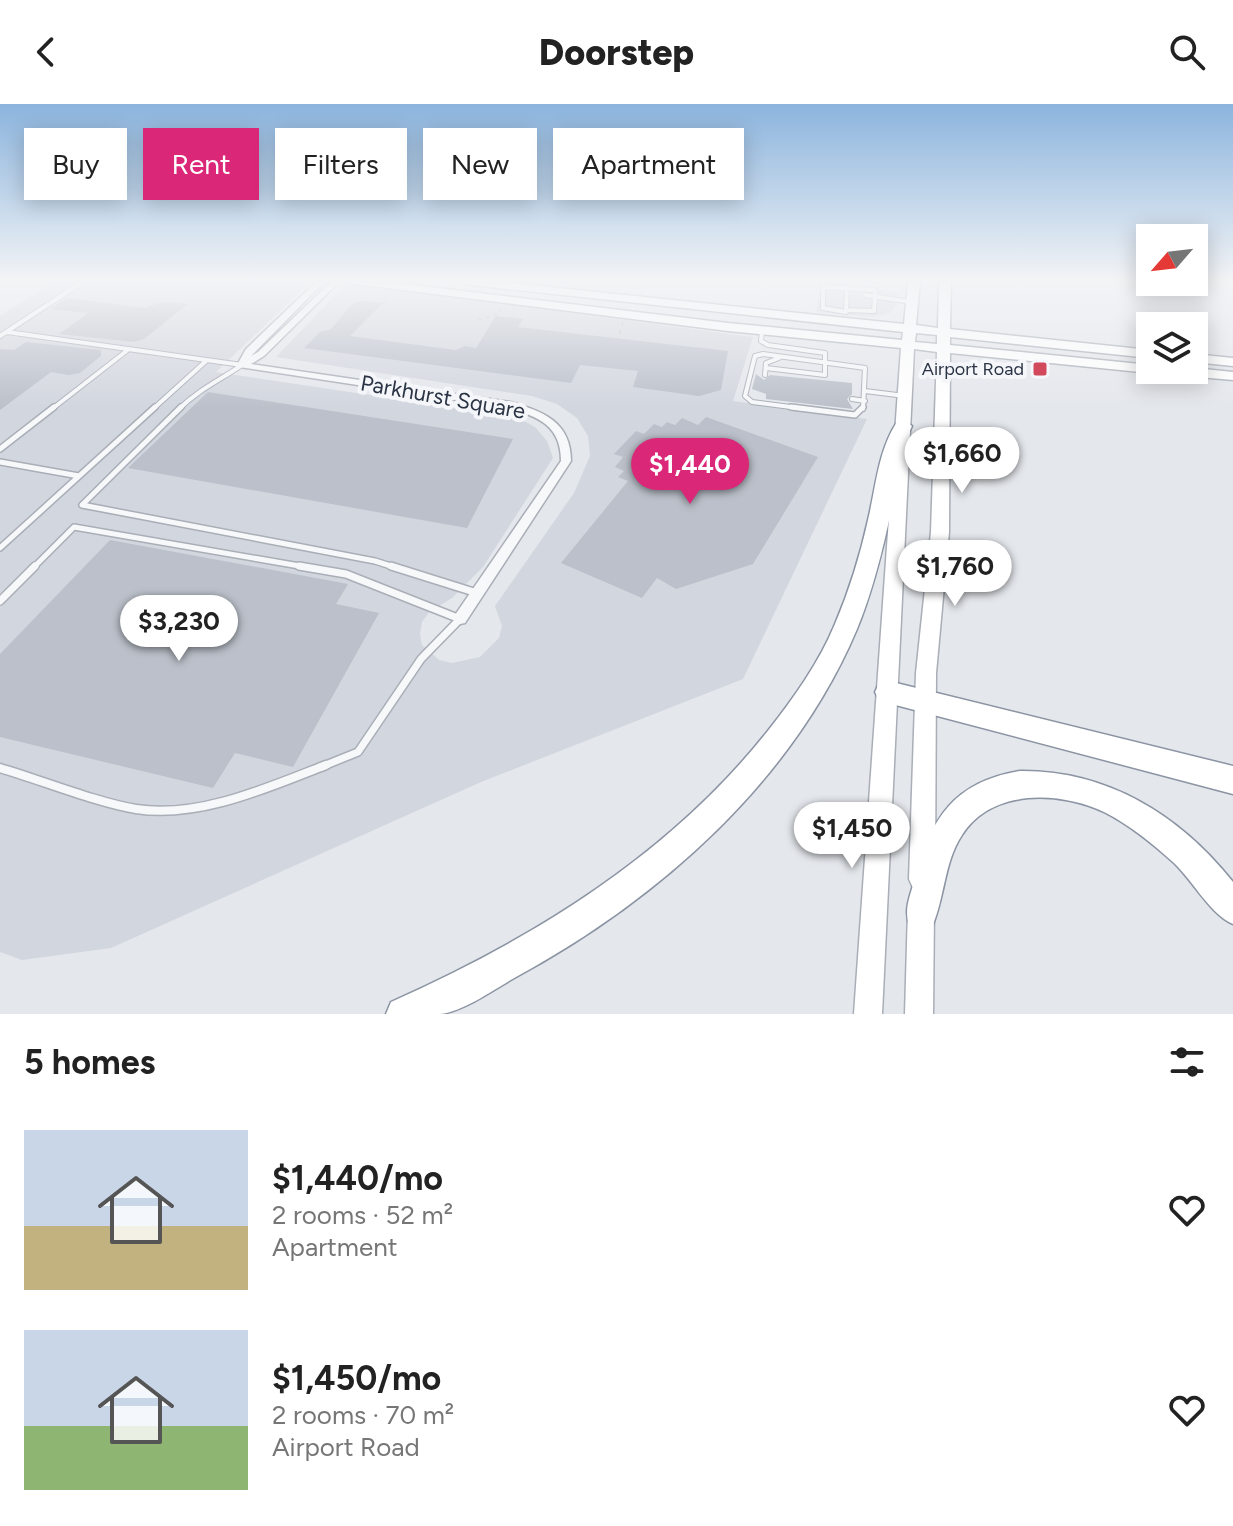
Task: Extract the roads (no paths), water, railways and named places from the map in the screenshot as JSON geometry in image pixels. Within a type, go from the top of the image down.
[{"type":"highway","points":[[403,1014],[517,958],[580,919],[655,865],[766,755],[819,680],[848,623],[871,552],[894,442],[903,426]]},
{"type":"highway","points":[[888,692],[1233,780]]},
{"type":"highway","points":[[921,916],[943,841],[960,812],[985,795],[1029,784],[1085,792],[1149,823],[1198,865],[1233,908]]},
{"type":"main road","points":[[708,323],[1136,368]]},
{"type":"main road","points":[[893,323],[910,329],[1136,352]]},
{"type":"main road","points":[[868,1014],[910,323]]},
{"type":"main road","points":[[919,1014],[926,702],[940,532],[943,323]]},
{"type":"main road","points":[[963,323],[1011,339]]},
{"type":"main road","points":[[831,337],[887,352],[901,362],[905,388]]},
{"type":"main road","points":[[943,412],[951,404],[951,375],[958,364],[980,357],[1007,356]]},
{"type":"main road","points":[[1208,359],[1233,362]]},
{"type":"main road","points":[[1208,374],[1233,376]]},
{"type":"street","points":[[242,365],[249,351],[277,323]]},
{"type":"street","points":[[242,365],[261,354],[292,323]]},
{"type":"street","name":"Parkhurst Square","points":[[242,365],[510,405],[547,418],[560,432],[568,445],[566,461],[460,619]]},
{"type":"lane","points":[[0,336],[20,323]]},
{"type":"lane","points":[[762,330],[761,341],[768,345],[825,353],[825,375],[765,371],[766,363],[783,357]]},
{"type":"lane","points":[[7,332],[242,365]]},
{"type":"lane","points":[[0,449],[129,349]]},
{"type":"lane","points":[[755,356],[825,362],[865,368],[863,410],[855,415],[752,402],[745,396],[755,356]]},
{"type":"lane","points":[[0,548],[206,361]]},
{"type":"lane","points":[[242,365],[216,383],[198,390],[82,505],[375,561],[477,593]]},
{"type":"lane","points":[[865,391],[905,388]]},
{"type":"lane","points":[[761,403],[762,394]]},
{"type":"lane","points":[[852,399],[865,401]]},
{"type":"lane","points":[[0,462],[79,476]]},
{"type":"lane","points":[[0,601],[74,527],[346,574],[460,619],[421,659],[358,752],[239,799],[183,808],[137,809],[0,768]]},
{"type":"place","name":"Airport Road","points":[[1040,369]]}]
